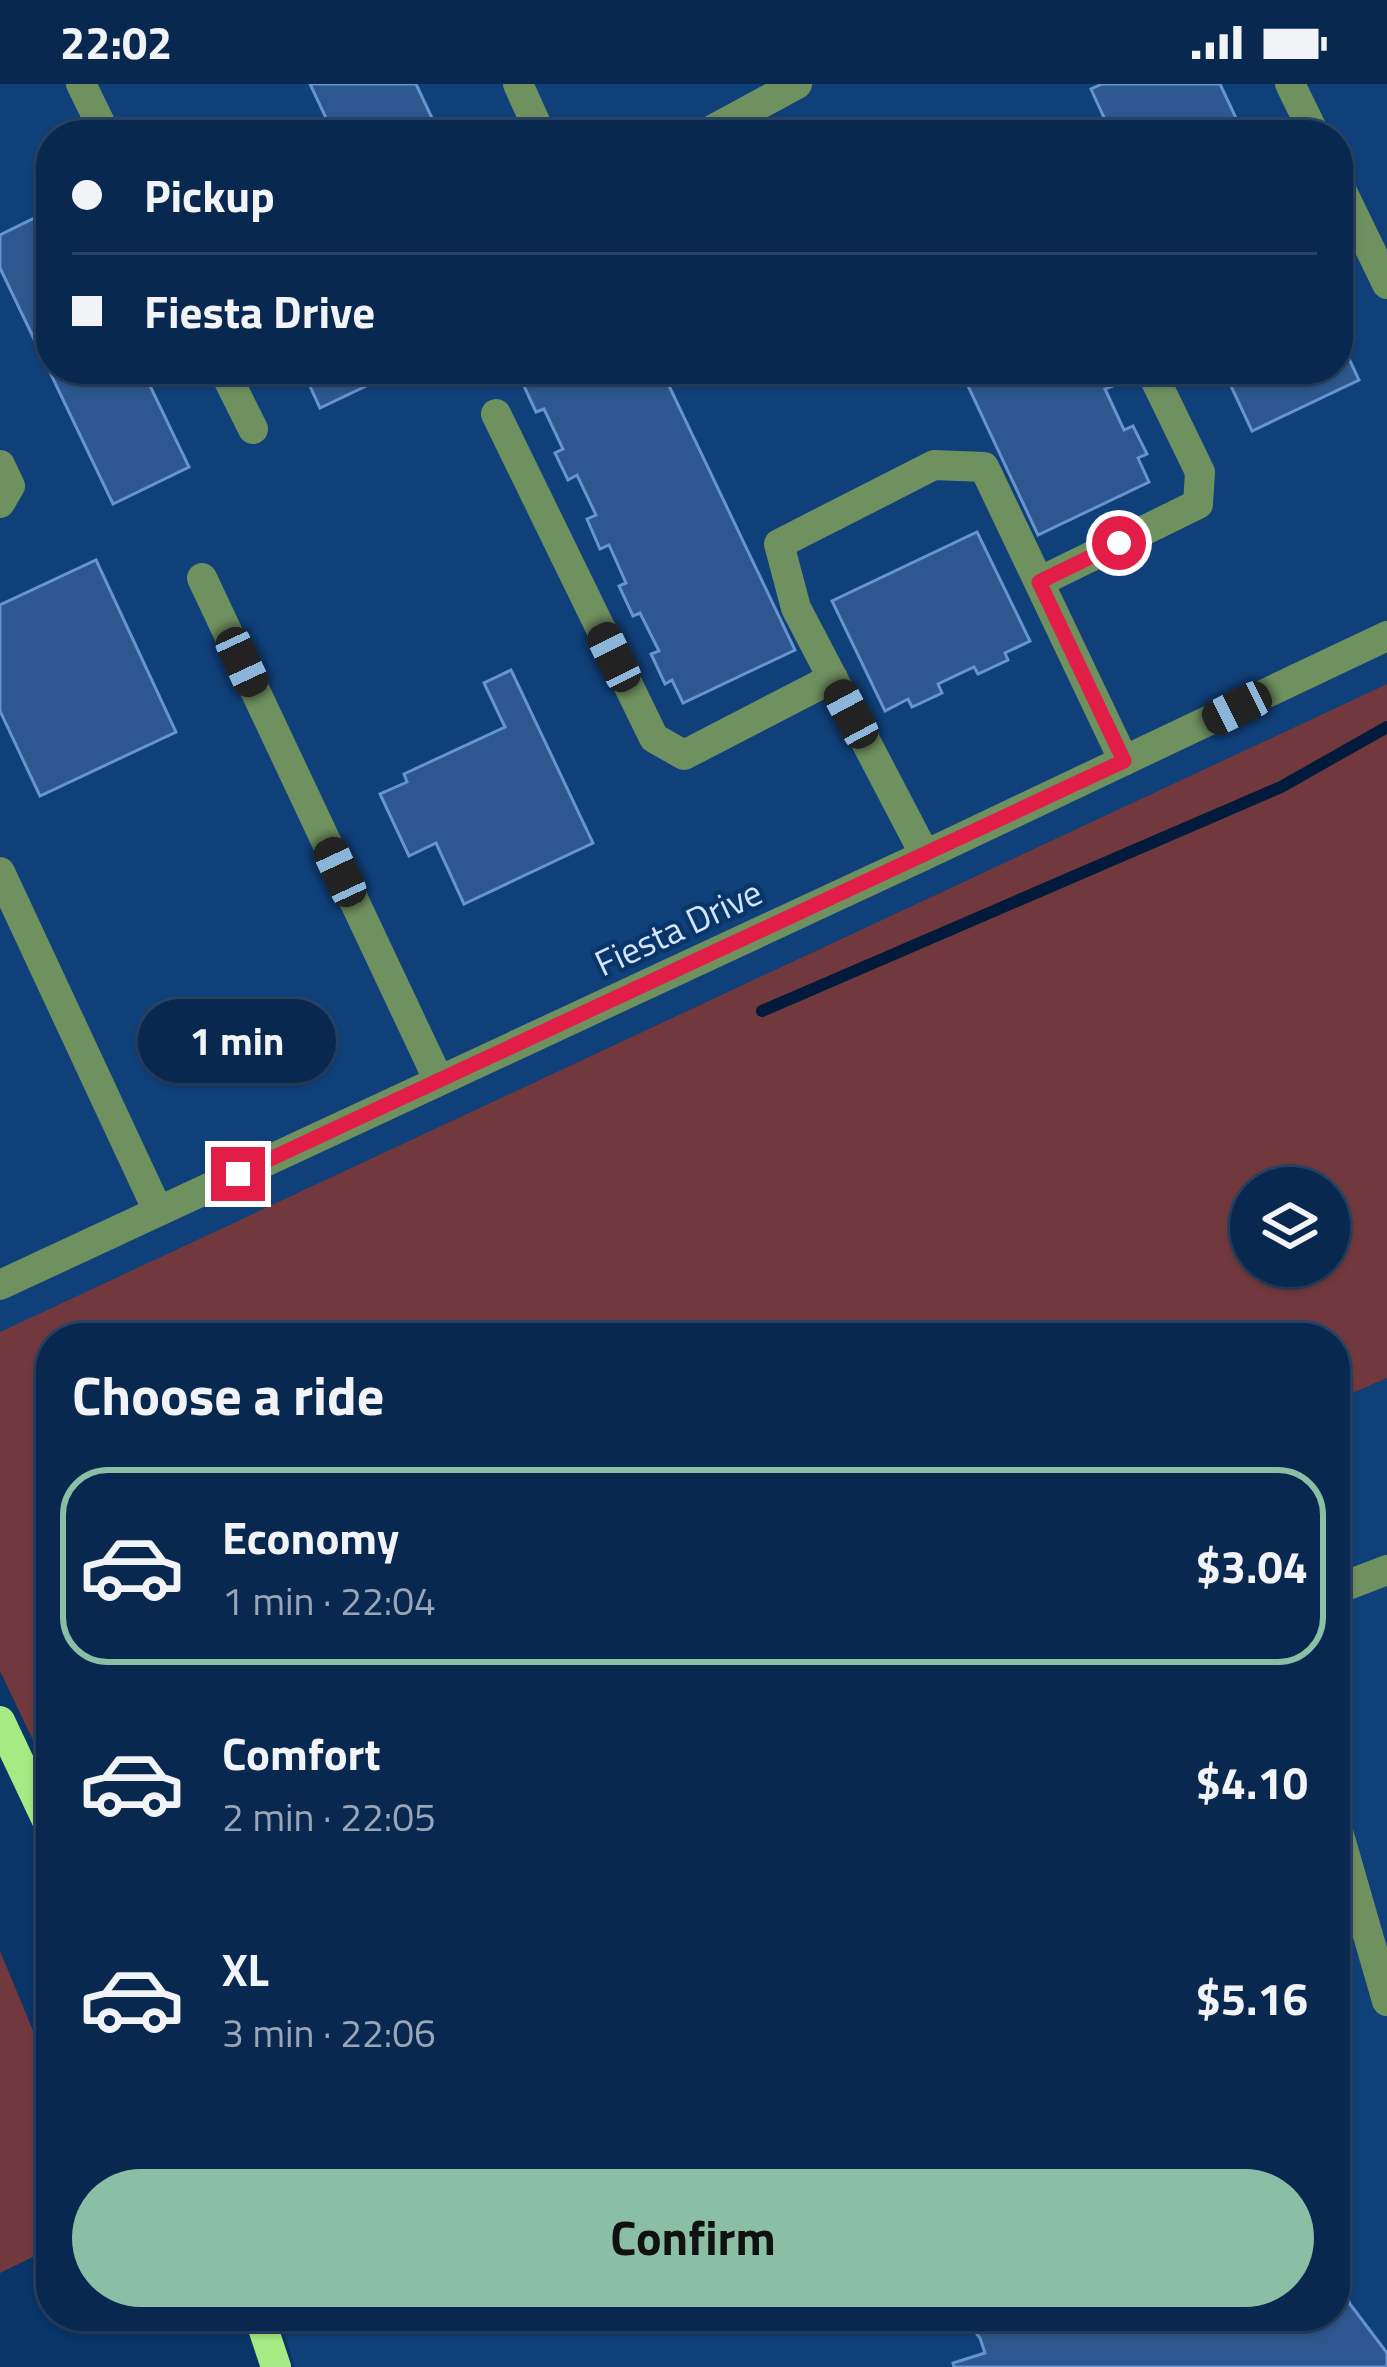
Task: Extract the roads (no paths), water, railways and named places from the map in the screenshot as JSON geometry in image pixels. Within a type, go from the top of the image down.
[{"type":"main road","points":[[0,1721],[36,1797]]},
{"type":"main road","points":[[265,2331],[276,2367]]},
{"type":"street","points":[[80,84],[98,120]]},
{"type":"street","points":[[518,84],[534,120]]},
{"type":"street","points":[[731,120],[797,84]]},
{"type":"street","points":[[1290,84],[1308,120]]},
{"type":"street","points":[[1353,214],[1387,284]]},
{"type":"street","points":[[230,384],[253,429]]},
{"type":"street","points":[[1039,582],[1198,504],[1200,472],[1157,384]]},
{"type":"street","points":[[496,414],[654,738],[684,755],[833,678]]},
{"type":"street","points":[[0,465],[10,486],[0,503]]},
{"type":"street","points":[[926,855],[796,608],[779,544],[934,465],[984,467],[1124,761]]},
{"type":"street","points":[[202,578],[439,1081]]},
{"type":"street","name":"Fiesta Drive","points":[[0,1285],[1387,636]]},
{"type":"street","points":[[0,872],[158,1211]]},
{"type":"street","points":[[1350,1584],[1387,1570]]},
{"type":"street","points":[[1350,1873],[1387,2001]]},
{"type":"waterway","points":[[762,1011],[1281,787],[1387,727]]}]
